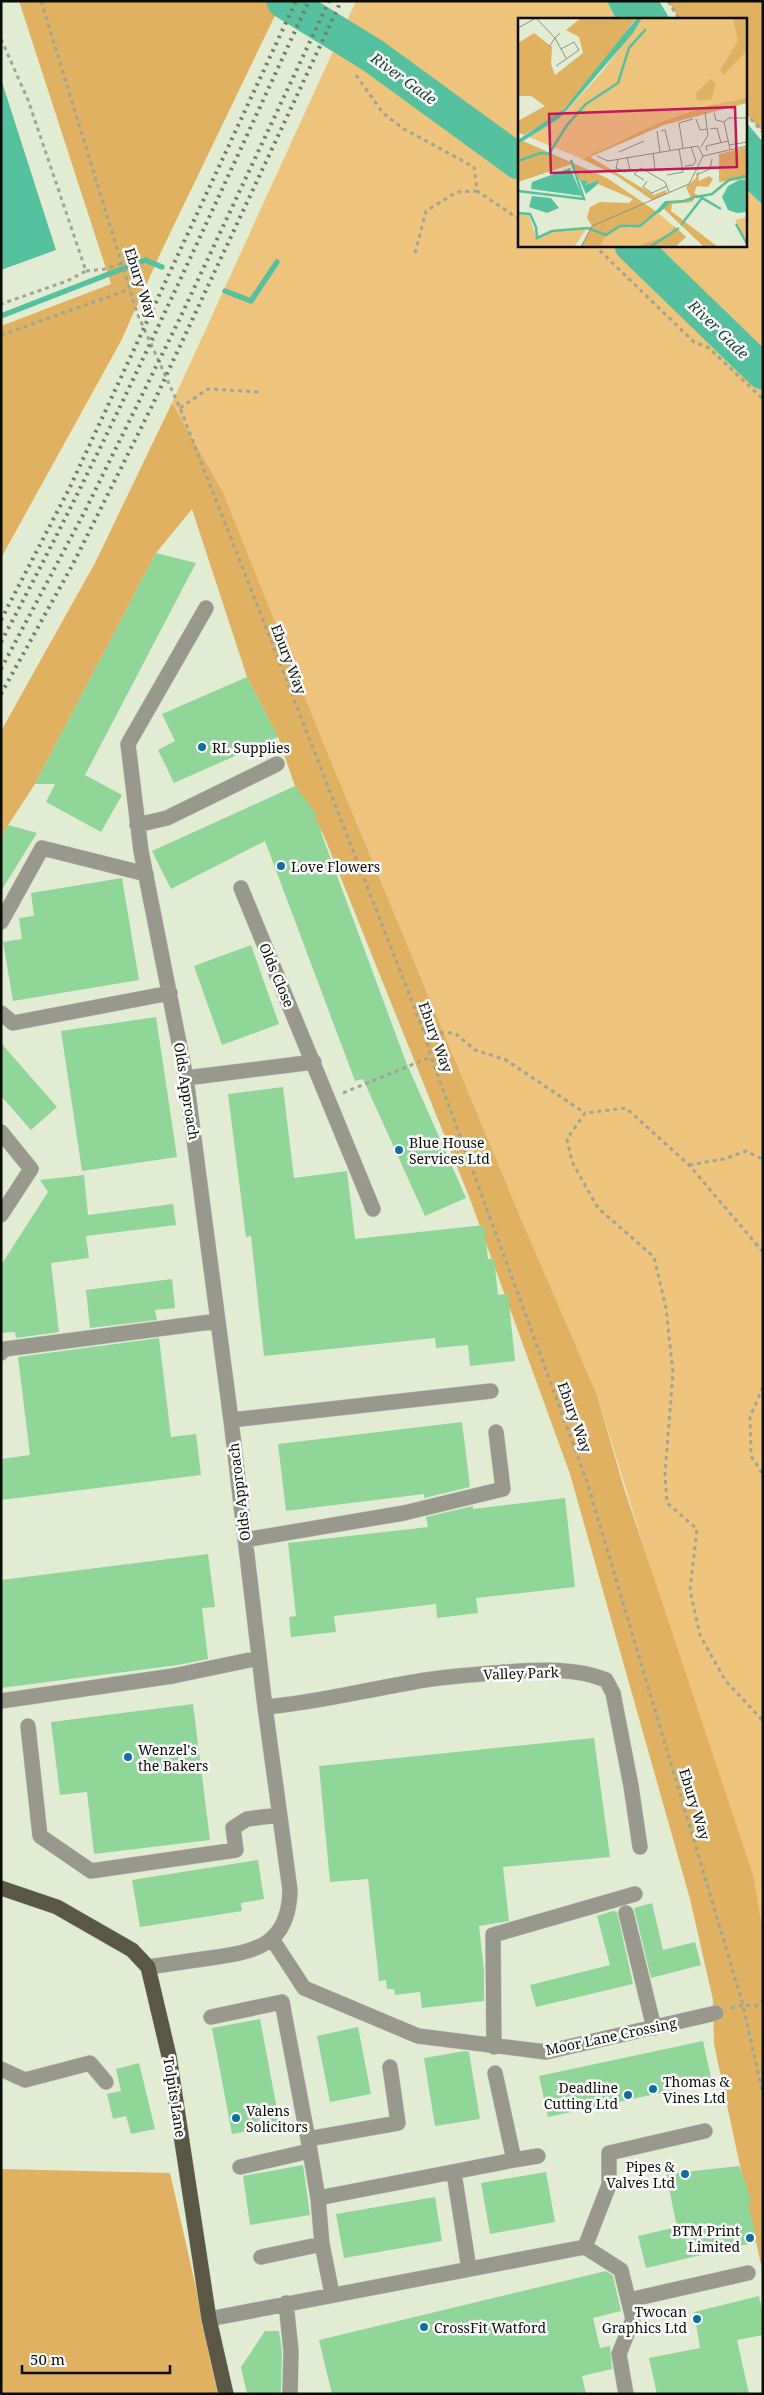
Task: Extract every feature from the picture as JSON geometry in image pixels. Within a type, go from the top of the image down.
[{"type":"main road","points":[[1,1888],[23,1893],[57,1907],[132,1950],[148,1967]]},
{"type":"main road","name":"Tolpits Lane","points":[[148,1967],[169,2056],[209,2319],[226,2394]]},
{"type":"street","name":"Olds Approach","points":[[148,1967],[253,1951],[272,1939],[282,1927],[290,1905],[290,1890],[265,1707],[231,1420],[186,1078],[146,874],[128,744],[206,608]]},
{"type":"street","points":[[138,825],[167,818],[277,764]]},
{"type":"street","points":[[1,922],[42,848],[146,874]]},
{"type":"street","name":"Olds Close","points":[[241,888],[373,1209]]},
{"type":"street","points":[[1,1013],[13,1023],[170,993]]},
{"type":"street","points":[[186,1078],[314,1062]]},
{"type":"street","points":[[1,1132],[31,1169],[1,1215]]},
{"type":"street","points":[[1,1353],[4,1348],[218,1321]]},
{"type":"street","points":[[231,1420],[491,1391]]},
{"type":"street","points":[[245,1540],[404,1513],[503,1489],[496,1432]]},
{"type":"street","points":[[1,1701],[173,1676],[259,1658]]},
{"type":"street","name":"Valley Park","points":[[265,1707],[301,1704],[416,1681],[479,1674],[544,1671],[590,1673],[606,1680],[613,1693],[631,1786],[640,1847]]},
{"type":"street","points":[[28,1726],[40,1836],[92,1871],[236,1850],[233,1828],[247,1819],[279,1815]]},
{"type":"street","points":[[494,2047],[492,1935],[635,1894]]},
{"type":"street","points":[[626,1913],[654,2028]]},
{"type":"street","name":"Moor Lane Crossing","points":[[272,1939],[304,1988],[418,2036],[546,2052],[716,2012]]},
{"type":"street","points":[[210,2017],[282,2002],[309,2145],[318,2198],[322,2244],[332,2294]]},
{"type":"street","points":[[1,2068],[25,2080],[90,2063],[106,2082]]},
{"type":"street","points":[[240,2167],[309,2145],[398,2123],[390,2067]]},
{"type":"street","points":[[495,2073],[514,2160]]},
{"type":"street","points":[[584,2247],[609,2185],[609,2153],[705,2131]]},
{"type":"street","points":[[318,2198],[538,2156]]},
{"type":"street","points":[[454,2173],[470,2269]]},
{"type":"street","points":[[262,2257],[322,2244]]},
{"type":"street","points":[[209,2319],[584,2247],[621,2270],[633,2319],[618,2354],[626,2394]]},
{"type":"street","points":[[629,2300],[748,2273]]},
{"type":"street","points":[[286,2303],[291,2351],[290,2394]]},
{"type":"path","name":"Ebury Way","points":[[42,1],[137,313],[180,408],[424,1032],[431,1057],[586,1479],[743,2004],[763,2095]]},
{"type":"path","points":[[668,1],[678,18]]},
{"type":"path","points":[[1,39],[28,100],[86,271]]},
{"type":"path","points":[[356,75],[383,113],[404,129],[474,167],[478,191]]},
{"type":"path","points":[[746,114],[763,132]]},
{"type":"path","points":[[415,253],[426,211],[457,192],[478,191],[518,218]]},
{"type":"path","points":[[595,246],[694,342],[709,348],[763,399]]},
{"type":"path","points":[[1,304],[67,281],[86,271],[106,269],[122,264]]},
{"type":"path","points":[[1,335],[130,289]]},
{"type":"path","points":[[180,408],[208,389],[258,392]]},
{"type":"path","points":[[424,1032],[455,1032],[475,1050],[506,1060],[584,1113],[626,1108],[689,1165],[763,1252]]},
{"type":"path","points":[[328,1099],[431,1057]]},
{"type":"path","points":[[584,1113],[567,1139],[572,1162],[598,1208],[654,1258],[666,1308],[673,1373],[665,1465],[667,1503],[697,1529],[690,1590],[700,1635],[725,1680],[763,1721]]},
{"type":"path","points":[[689,1165],[724,1159],[746,1151],[760,1158],[763,1157]]},
{"type":"path","points":[[763,1387],[750,1417],[751,1456],[763,1474]]},
{"type":"path","points":[[743,2004],[756,2006],[763,2000]]},
{"type":"shaded area","points":[[19,1],[282,1],[161,252],[121,341],[1,558],[1,326],[111,284]]},
{"type":"shaded area","points":[[356,1],[607,1],[616,18],[518,18],[518,246],[746,246],[746,189],[763,205],[763,1935],[597,1395],[519,1214],[323,742],[223,492],[172,403]]},
{"type":"shaded area","points":[[607,1],[659,1],[669,18],[616,18]]},
{"type":"shaded area","points":[[668,1],[763,1],[763,132],[746,114],[746,18],[678,18]]},
{"type":"shaded area","points":[[1,79],[56,250],[1,270]]},
{"type":"shaded area","points":[[746,122],[763,142],[763,205],[746,189]]},
{"type":"shaded area","points":[[172,403],[223,492],[323,742],[519,1214],[597,1395],[624,1488],[753,1875],[763,1932],[763,2274],[714,2044],[713,2000],[690,1899],[570,1474],[470,1199],[324,836],[295,786],[278,737],[247,677],[192,509],[156,553],[35,784],[1,836],[1,731],[95,563]]},
{"type":"shaded area","points":[[1,2169],[170,2173],[220,2394],[1,2394]]},
{"type":"building","points":[[156,553],[196,563],[85,775],[122,795],[101,832],[46,802],[55,784],[35,784]]},
{"type":"building","points":[[247,677],[278,737],[174,783],[158,750],[175,741],[162,714]]},
{"type":"building","points":[[295,786],[317,815],[315,816],[406,1062],[466,1198],[425,1216],[363,1079],[355,1081],[265,841],[171,889],[152,851]]},
{"type":"building","points":[[8,825],[37,833],[1,891],[1,836]]},
{"type":"building","points":[[122,878],[139,980],[13,1001],[3,942],[22,939],[19,918],[34,916],[31,893]]},
{"type":"building","points":[[251,945],[279,1024],[222,1045],[194,966]]},
{"type":"building","points":[[156,1017],[177,1157],[82,1171],[61,1031]]},
{"type":"building","points":[[1,1043],[57,1107],[31,1130],[1,1096]]},
{"type":"building","points":[[283,1087],[294,1178],[347,1171],[355,1239],[484,1225],[488,1259],[494,1258],[498,1295],[508,1294],[515,1361],[470,1366],[468,1345],[436,1348],[435,1338],[264,1356],[251,1236],[246,1237],[228,1094]]},
{"type":"building","points":[[84,1175],[88,1215],[173,1204],[176,1225],[86,1236],[89,1258],[51,1263],[59,1332],[16,1338],[15,1332],[1,1333],[1,1265],[48,1192],[40,1180]]},
{"type":"building","points":[[172,1279],[175,1308],[155,1310],[157,1320],[90,1328],[86,1290]]},
{"type":"building","points":[[159,1338],[171,1437],[196,1434],[201,1475],[1,1500],[1,1459],[30,1455],[18,1357]]},
{"type":"building","points":[[462,1422],[470,1487],[424,1498],[424,1494],[286,1511],[278,1444]]},
{"type":"building","points":[[565,1498],[575,1587],[476,1598],[478,1613],[437,1618],[436,1604],[334,1616],[336,1632],[291,1637],[289,1617],[296,1616],[288,1543],[428,1527],[426,1517],[473,1506],[473,1509]]},
{"type":"building","points":[[208,1554],[215,1607],[202,1608],[208,1659],[178,1665],[1,1688],[1,1580]]},
{"type":"building","name":"Wenzel's the Bakers","points":[[193,1704],[210,1840],[94,1854],[87,1792],[60,1795],[51,1722]]},
{"type":"building","points":[[594,1738],[610,1857],[503,1867],[509,1921],[479,1926],[484,1970],[484,2001],[422,2008],[420,1992],[395,1995],[394,1989],[387,1989],[386,1980],[379,1981],[368,1879],[330,1882],[319,1766]]},
{"type":"building","points":[[258,1860],[264,1899],[241,1903],[242,1911],[140,1927],[132,1880]]},
{"type":"building","points":[[652,1903],[663,1950],[695,1942],[701,1965],[651,1978],[634,1908]]},
{"type":"building","points":[[613,1911],[617,1912],[633,1984],[536,2007],[530,1985],[610,1965],[597,1916]]},
{"type":"building","points":[[260,2019],[280,2125],[232,2134],[212,2028]]},
{"type":"building","points":[[358,2027],[371,2094],[330,2102],[317,2036]]},
{"type":"building","points":[[703,2041],[712,2082],[548,2117],[539,2076]]},
{"type":"building","points":[[465,2051],[469,2052],[480,2119],[435,2126],[424,2058]]},
{"type":"building","points":[[139,2063],[155,2129],[131,2134],[126,2116],[113,2119],[107,2094],[121,2091],[116,2069]]},
{"type":"building","points":[[303,2165],[310,2215],[250,2225],[243,2176]]},
{"type":"building","points":[[739,2166],[752,2201],[748,2202],[757,2242],[646,2268],[638,2236],[677,2227],[666,2174]]},
{"type":"building","points":[[546,2172],[555,2222],[490,2234],[481,2183]]},
{"type":"building","points":[[435,2197],[442,2241],[344,2258],[336,2214]]},
{"type":"building","points":[[606,2271],[613,2276],[621,2311],[593,2318],[600,2348],[610,2346],[612,2369],[582,2376],[586,2394],[332,2394],[319,2340]]},
{"type":"building","points":[[759,2296],[763,2315],[763,2335],[737,2340],[749,2394],[657,2394],[649,2358],[700,2348],[694,2312]]},
{"type":"building","points":[[265,2331],[279,2331],[282,2351],[281,2394],[247,2394],[241,2367]]},
{"type":"waterway","name":"River Gade","points":[[284,1],[372,55],[518,161]]},
{"type":"waterway","name":"River Gade","points":[[633,246],[763,372]]},
{"type":"waterway","points":[[1,316],[145,260],[162,267]]},
{"type":"waterway","points":[[225,291],[251,301],[277,262]]},
{"type":"railway","points":[[1,620],[70,487],[296,1]]},
{"type":"railway","points":[[1,642],[121,404],[309,1]]},
{"type":"railway","points":[[1,669],[85,511],[180,318],[329,1]]},
{"type":"railway","points":[[1,694],[73,564],[152,406],[341,1]]},
{"type":"place","name":"RL Supplies","points":[[202,747]]},
{"type":"place","name":"Love Flowers","points":[[281,866]]},
{"type":"place","name":"Blue House Services Ltd","points":[[399,1150]]},
{"type":"place","name":"Wenzel's the Bakers","points":[[128,1757]]},
{"type":"place","name":"Thomas & Vines Ltd","points":[[653,2089]]},
{"type":"place","name":"Deadline Cutting Ltd","points":[[628,2095]]},
{"type":"place","name":"Valens Solicitors","points":[[236,2118]]},
{"type":"place","name":"Pipes & Valves Ltd","points":[[685,2174]]},
{"type":"place","name":"BTM Print Limited","points":[[750,2238]]},
{"type":"place","name":"Twocan Graphics Ltd","points":[[697,2319]]},
{"type":"place","name":"CrossFit Watford","points":[[424,2327]]}]
